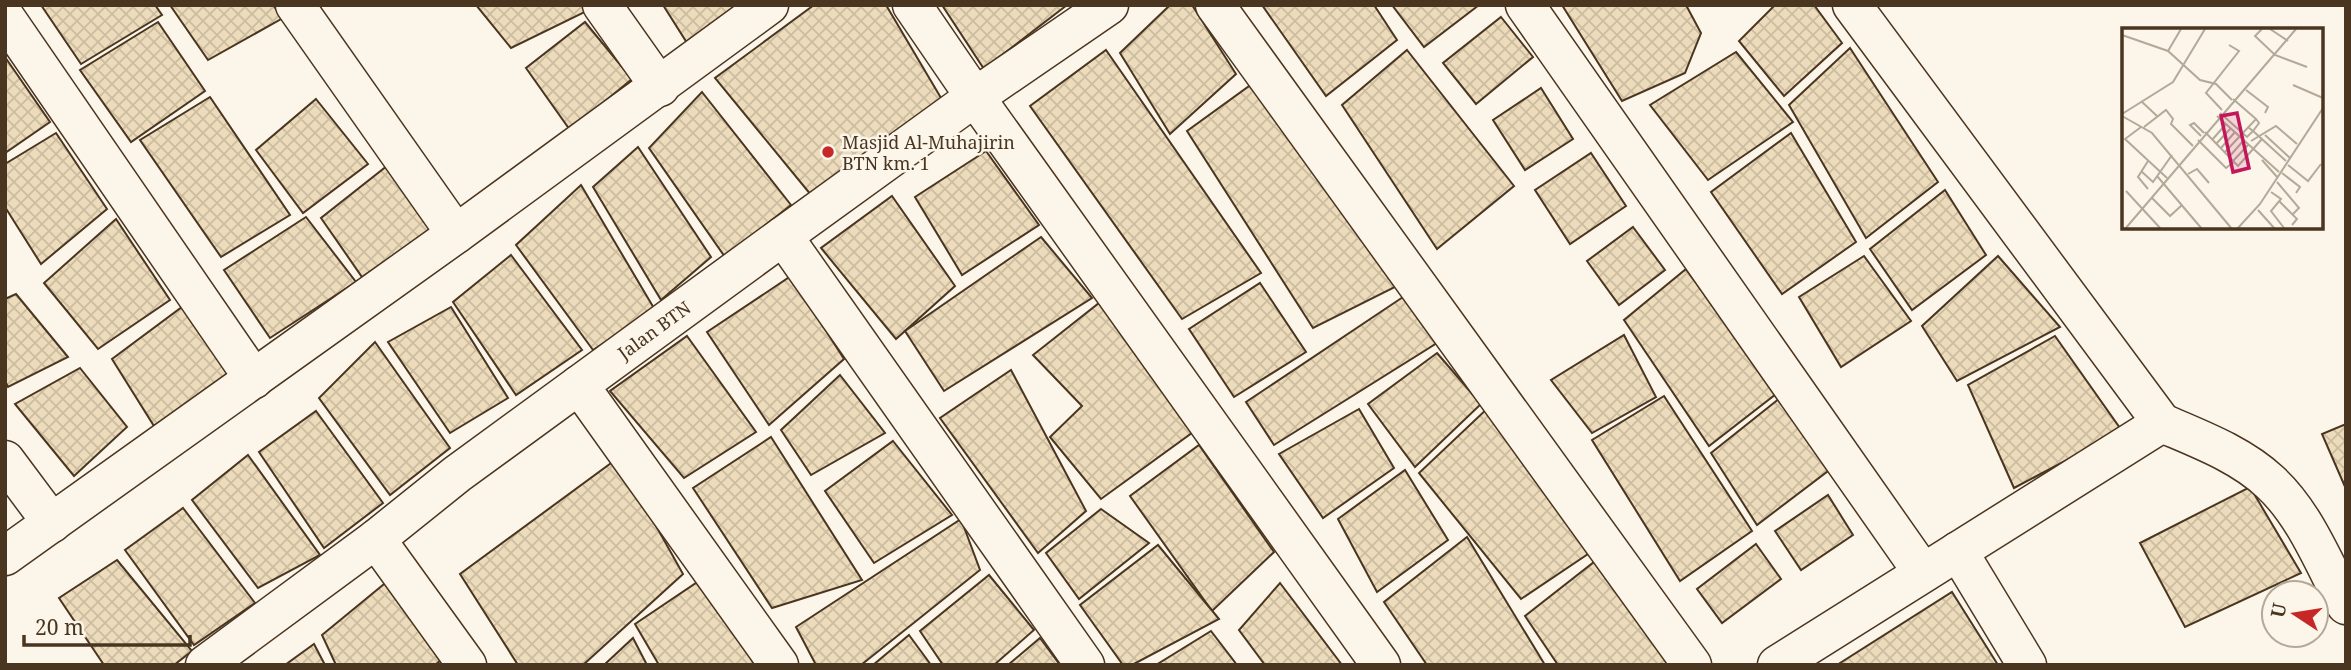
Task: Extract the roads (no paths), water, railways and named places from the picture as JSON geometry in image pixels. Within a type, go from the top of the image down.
[{"type":"street","points":[[295,5],[456,234]]},
{"type":"street","points":[[602,5],[660,87]]},
{"type":"street","points":[[5,556],[660,87],[769,5]]},
{"type":"street","points":[[912,5],[1381,665]]},
{"type":"street","name":"Jalan BTN","points":[[205,665],[579,384],[975,97],[1109,5]]},
{"type":"street","points":[[1215,5],[1692,665]]},
{"type":"street","points":[[1525,5],[1923,573]]},
{"type":"street","points":[[1852,5],[2162,423],[2249,465],[2272,483],[2298,515],[2346,605]]},
{"type":"street","points":[[5,17],[254,379]]},
{"type":"street","points":[[783,236],[1085,665]]},
{"type":"street","points":[[579,384],[779,665]]},
{"type":"street","points":[[1777,665],[2162,423]]},
{"type":"street","points":[[5,460],[52,523]]},
{"type":"street","points":[[376,539],[467,665]]},
{"type":"street","points":[[1958,551],[2027,665]]},
{"type":"place","name":"Masjid Al-Muhajirin BTN km. 1","points":[[828,152]]}]
